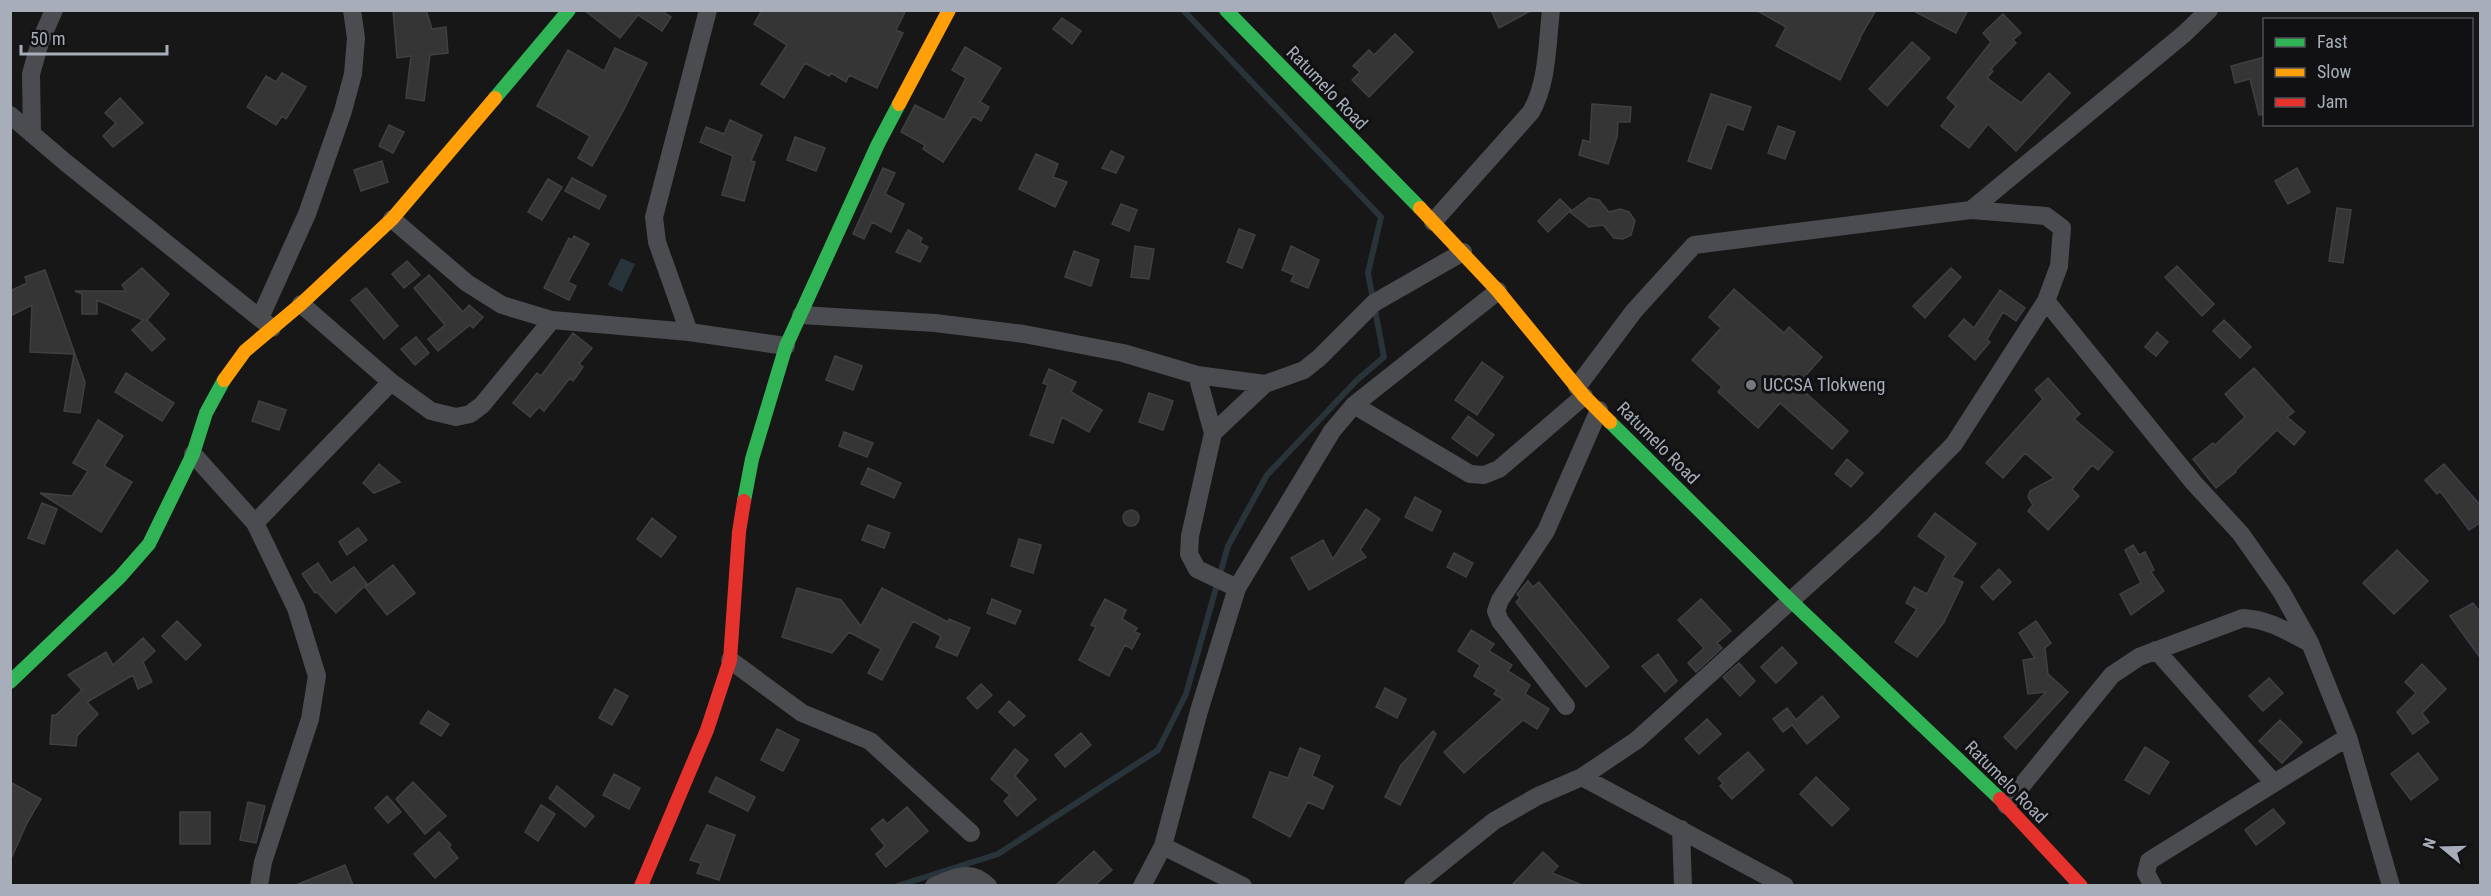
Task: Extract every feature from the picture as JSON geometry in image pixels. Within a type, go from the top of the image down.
[{"type":"street","points":[[32,134],[31,74],[40,42],[54,10]]},
{"type":"street","points":[[10,682],[120,577],[149,544],[193,454],[206,413],[220,385],[266,323],[343,111],[353,74],[356,38],[352,10]]},
{"type":"street","points":[[266,323],[301,304],[392,219],[569,10]]},
{"type":"street","points":[[689,332],[657,242],[654,217],[708,10]]},
{"type":"street","points":[[641,885],[707,730],[730,660],[740,521],[752,459],[786,346],[878,144],[949,10]]},
{"type":"street","name":"Ratumelo Road","points":[[1226,10],[1463,252],[1599,411],[1790,600],[2006,805],[2081,885]]},
{"type":"street","points":[[1433,222],[1531,112],[1537,102],[1544,72],[1551,10]]},
{"type":"street","points":[[1971,210],[2184,34],[2209,10]]},
{"type":"street","points":[[10,115],[266,323]]},
{"type":"street","points":[[1354,405],[1470,474],[1484,476],[1499,469],[1580,391],[1634,311],[1694,245],[1971,210],[2046,216],[2062,228],[2059,266],[2046,301],[1954,444],[1873,526],[1637,740],[1581,777],[1538,796],[1494,821],[1413,885]]},
{"type":"street","points":[[392,219],[467,283],[502,304],[552,320],[689,332],[786,346]]},
{"type":"street","points":[[1213,433],[1265,384],[1304,370],[1319,358],[1374,303],[1463,252]]},
{"type":"street","points":[[1142,885],[1163,846],[1198,711],[1237,588],[1332,431],[1354,405],[1498,291]]},
{"type":"street","points":[[2046,301],[2194,483],[2241,534],[2281,591],[2310,643],[2348,736],[2391,885]]},
{"type":"street","points":[[301,304],[391,382],[431,411],[456,417],[470,414],[482,405],[552,320]]},
{"type":"street","points":[[801,315],[935,323],[1024,334],[1123,353],[1197,375],[1265,384]]},
{"type":"street","points":[[1197,375],[1213,433],[1190,536],[1190,554],[1197,569],[1237,588]]},
{"type":"street","points":[[255,523],[391,382]]},
{"type":"street","points":[[1566,706],[1500,621],[1496,611],[1500,600],[1546,531],[1599,411]]},
{"type":"street","points":[[193,454],[255,523],[296,608],[317,676],[310,719],[263,862],[259,885]]},
{"type":"street","points":[[2006,805],[2112,675],[2127,663],[2243,618],[2273,624],[2310,643]]},
{"type":"street","points":[[2156,650],[2274,783]]},
{"type":"street","points":[[730,660],[802,713],[870,741],[971,833]]},
{"type":"street","points":[[2153,885],[2146,873],[2149,861],[2348,736]]},
{"type":"street","points":[[1581,777],[1785,885]]},
{"type":"street","points":[[1681,829],[1683,885]]},
{"type":"street","points":[[1163,846],[1243,885]]},
{"type":"street","points":[[934,885],[968,875],[988,885]]},
{"type":"shaded area","points":[[621,258],[635,264],[622,292],[608,285]]},
{"type":"building","points":[[393,10],[426,10],[432,29],[446,27],[448,53],[430,55],[424,101],[406,98],[411,56],[397,58]]},
{"type":"building","points":[[584,10],[660,10],[671,17],[662,31],[638,15],[620,38]]},
{"type":"building","points":[[762,10],[906,10],[896,30],[903,33],[877,88],[849,75],[846,82],[831,73],[829,76],[805,63],[784,98],[761,84],[787,45],[754,24]]},
{"type":"building","points":[[1491,10],[1532,10],[1499,28]]},
{"type":"building","points":[[1756,10],[1876,10],[1859,39],[1840,80],[1776,46],[1786,27]]},
{"type":"building","points":[[1912,10],[1968,10],[1956,33]]},
{"type":"building","points":[[2003,14],[2021,33],[2013,40],[2016,43],[1991,69],[1993,71],[1987,78],[2021,103],[2049,73],[2070,93],[2016,151],[1988,124],[1969,148],[1941,126],[1956,106],[1947,98],[1991,42],[1983,33]]},
{"type":"building","points":[[1062,18],[1081,31],[1072,44],[1053,29]]},
{"type":"building","points":[[1395,34],[1413,52],[1369,97],[1352,80],[1360,72],[1353,66],[1369,50],[1374,55]]},
{"type":"building","points":[[1912,42],[1930,58],[1887,106],[1869,89]]},
{"type":"building","points":[[965,47],[1001,68],[980,102],[989,107],[981,121],[973,116],[943,162],[923,149],[925,145],[901,132],[915,105],[944,120],[966,78],[952,70]]},
{"type":"building","points":[[615,48],[647,63],[592,166],[578,158],[590,136],[537,106],[568,50],[604,71]]},
{"type":"building","points":[[2263,58],[2263,114],[2259,115],[2250,79],[2235,83],[2231,66]]},
{"type":"building","points":[[282,73],[306,87],[286,119],[282,116],[276,125],[247,107],[266,76],[276,82]]},
{"type":"building","points":[[1711,94],[1751,107],[1743,130],[1727,124],[1711,169],[1688,161]]},
{"type":"building","points":[[120,98],[143,123],[113,147],[103,136],[116,123],[105,113]]},
{"type":"building","points":[[1592,104],[1631,107],[1630,122],[1618,122],[1617,137],[1608,164],[1579,155],[1583,140],[1590,142]]},
{"type":"building","points":[[730,120],[762,135],[751,161],[755,162],[744,201],[722,195],[733,156],[700,142],[706,127],[724,134]]},
{"type":"building","points":[[389,125],[404,132],[393,153],[379,146]]},
{"type":"building","points":[[1778,126],[1795,132],[1785,159],[1768,153]]},
{"type":"building","points":[[795,137],[825,148],[816,171],[787,160]]},
{"type":"building","points":[[1111,151],[1124,157],[1116,173],[1102,168]]},
{"type":"building","points":[[1036,154],[1058,164],[1053,177],[1067,182],[1055,207],[1019,189]]},
{"type":"building","points":[[382,161],[388,182],[361,191],[354,170]]},
{"type":"building","points":[[883,168],[895,173],[885,194],[904,204],[891,232],[872,222],[864,239],[853,234]]},
{"type":"building","points":[[2297,168],[2310,192],[2288,204],[2275,181]]},
{"type":"building","points":[[572,178],[606,196],[599,209],[565,191]]},
{"type":"building","points":[[548,179],[562,187],[542,220],[528,212]]},
{"type":"building","points":[[1589,198],[1599,200],[1609,212],[1620,209],[1629,212],[1635,221],[1631,235],[1623,239],[1614,238],[1603,225],[1589,227],[1570,212]]},
{"type":"building","points":[[1560,199],[1571,210],[1548,232],[1538,221]]},
{"type":"building","points":[[1121,204],[1137,210],[1129,231],[1112,224]]},
{"type":"building","points":[[2337,208],[2351,210],[2343,263],[2329,261]]},
{"type":"building","points":[[1239,229],[1255,235],[1242,268],[1227,262]]},
{"type":"building","points":[[908,230],[922,238],[920,243],[928,247],[920,262],[896,252]]},
{"type":"building","points":[[574,236],[589,244],[568,282],[576,286],[569,300],[544,288],[569,238],[572,240]]},
{"type":"building","points":[[1135,246],[1154,249],[1149,279],[1131,277]]},
{"type":"building","points":[[1291,246],[1319,260],[1308,288],[1291,281],[1294,275],[1282,270]]},
{"type":"building","points":[[1074,251],[1099,260],[1091,286],[1065,277]]},
{"type":"building","points":[[407,261],[420,275],[404,288],[392,274]]},
{"type":"building","points":[[2177,266],[2214,304],[2202,316],[2165,277]]},
{"type":"building","points":[[142,268],[169,294],[147,320],[165,339],[152,351],[132,330],[143,320],[97,300],[97,314],[82,314],[82,294],[75,291],[126,291],[122,285]]},
{"type":"building","points":[[1951,268],[1961,277],[1925,318],[1913,306]]},
{"type":"building","points":[[45,270],[85,382],[80,413],[64,411],[74,354],[30,352],[32,305],[10,316],[10,291],[27,283],[25,277]]},
{"type":"building","points":[[429,275],[463,312],[469,305],[483,317],[473,328],[470,325],[438,351],[428,339],[445,325],[414,288]]},
{"type":"building","points":[[366,288],[398,326],[384,339],[351,300]]},
{"type":"building","points":[[1734,289],[1784,333],[1789,327],[1822,357],[1797,385],[1848,431],[1832,449],[1780,403],[1758,428],[1718,392],[1722,387],[1692,360],[1721,328],[1709,317]]},
{"type":"building","points":[[2000,290],[2025,308],[2016,321],[2003,312],[1987,339],[1990,342],[1975,360],[1949,336],[1964,319],[1974,328]]},
{"type":"building","points":[[2224,320],[2251,347],[2240,358],[2213,331]]},
{"type":"building","points":[[2157,332],[2168,342],[2156,356],[2145,347]]},
{"type":"building","points":[[573,333],[592,348],[579,364],[583,367],[573,381],[570,378],[544,411],[539,407],[530,417],[513,403],[537,373],[541,376]]},
{"type":"building","points":[[416,337],[429,353],[415,365],[401,349]]},
{"type":"building","points":[[835,356],[862,366],[853,390],[826,380]]},
{"type":"building","points":[[1482,362],[1503,377],[1477,415],[1455,400]]},
{"type":"building","points":[[2254,368],[2294,412],[2287,417],[2305,432],[2294,445],[2277,430],[2236,472],[2216,488],[2193,459],[2213,443],[2215,445],[2245,417],[2225,394]]},
{"type":"building","points":[[1049,369],[1076,382],[1071,392],[1102,410],[1089,432],[1062,417],[1053,443],[1030,435],[1048,385],[1043,383]]},
{"type":"building","points":[[126,373],[174,403],[162,421],[115,392]]},
{"type":"building","points":[[2048,378],[2080,414],[2074,419],[2113,452],[2098,470],[2092,465],[2072,489],[2079,496],[2048,530],[2028,511],[2033,505],[2028,497],[2030,491],[2054,478],[2025,453],[2003,478],[1986,463],[2043,399],[2035,390]]},
{"type":"building","points":[[1149,393],[1173,401],[1163,430],[1139,422]]},
{"type":"building","points":[[259,401],[286,410],[279,430],[252,421]]},
{"type":"building","points":[[1468,416],[1494,435],[1477,456],[1452,438]]},
{"type":"building","points":[[98,420],[123,436],[104,466],[132,482],[101,532],[40,493],[72,496],[88,471],[73,463]]},
{"type":"building","points":[[844,432],[873,443],[867,457],[839,446]]},
{"type":"building","points":[[1847,459],[1863,473],[1851,487],[1835,474]]},
{"type":"building","points":[[379,464],[400,482],[374,493],[363,483]]},
{"type":"building","points":[[2444,464],[2481,506],[2481,522],[2469,530],[2440,491],[2437,494],[2425,480]]},
{"type":"building","points":[[868,468],[901,483],[894,498],[861,484]]},
{"type":"building","points":[[1415,497],[1441,511],[1432,531],[1405,517]]},
{"type":"building","points":[[42,503],[57,509],[44,544],[28,538]]},
{"type":"building","points":[[1366,509],[1380,519],[1360,550],[1366,557],[1309,590],[1291,558],[1323,540],[1333,559]]},
{"type":"building","points":[[1131,510],[1137,512],[1139,518],[1137,524],[1131,526],[1125,524],[1123,518],[1125,512]]},
{"type":"building","points":[[1935,513],[1976,544],[1952,577],[1963,582],[1944,622],[1917,657],[1895,642],[1917,609],[1906,603],[1914,587],[1927,594],[1946,556],[1918,536]]},
{"type":"building","points":[[652,518],[676,537],[661,557],[637,539]]},
{"type":"building","points":[[868,525],[890,533],[884,548],[862,540]]},
{"type":"building","points":[[358,528],[367,540],[347,555],[339,542]]},
{"type":"building","points":[[1019,539],[1041,545],[1033,573],[1011,566]]},
{"type":"building","points":[[2133,545],[2139,555],[2145,552],[2154,570],[2151,572],[2164,591],[2131,615],[2120,594],[2141,583],[2125,550]]},
{"type":"building","points":[[2397,550],[2428,581],[2394,614],[2363,583]]},
{"type":"building","points":[[1454,553],[1473,563],[1466,577],[1447,567]]},
{"type":"building","points":[[318,563],[331,583],[354,567],[367,584],[336,613],[317,592],[315,593],[302,574]]},
{"type":"building","points":[[393,565],[415,593],[387,615],[365,587]]},
{"type":"building","points":[[1999,569],[2011,582],[1993,600],[1981,587]]},
{"type":"building","points":[[1528,581],[1533,587],[1539,582],[1609,667],[1586,687],[1516,602],[1520,598],[1517,594]]},
{"type":"building","points":[[797,588],[841,600],[861,626],[882,588],[948,622],[949,619],[970,628],[957,656],[936,647],[941,636],[913,621],[882,680],[868,673],[881,649],[849,632],[832,653],[782,637]]},
{"type":"building","points":[[992,599],[1021,611],[1015,624],[987,613]]},
{"type":"building","points":[[1105,599],[1126,610],[1122,619],[1137,628],[1135,632],[1140,634],[1132,649],[1125,645],[1109,676],[1079,660],[1096,627],[1091,625]]},
{"type":"building","points":[[1701,599],[1731,631],[1717,643],[1722,648],[1696,672],[1688,663],[1704,648],[1678,620]]},
{"type":"building","points":[[2473,603],[2481,613],[2481,659],[2450,616]]},
{"type":"building","points":[[177,621],[201,645],[186,660],[162,636]]},
{"type":"building","points":[[2036,621],[2051,643],[2045,648],[2048,674],[2068,692],[2016,749],[2004,737],[2046,692],[2028,694],[2023,660],[2035,658],[2019,633]]},
{"type":"building","points":[[1471,630],[1494,644],[1489,651],[1512,665],[1508,671],[1530,685],[1525,694],[1549,709],[1537,729],[1523,720],[1464,773],[1444,752],[1503,699],[1494,694],[1497,690],[1474,676],[1480,665],[1458,651]]},
{"type":"building","points":[[143,638],[155,651],[143,662],[152,682],[138,689],[133,675],[87,702],[98,714],[77,736],[76,746],[50,744],[52,715],[56,715],[82,690],[68,675],[106,652],[113,665]]},
{"type":"building","points":[[1782,647],[1797,663],[1776,683],[1761,667]]},
{"type":"building","points":[[1658,654],[1677,681],[1665,692],[1642,666]]},
{"type":"building","points":[[1739,663],[1755,681],[1740,696],[1723,677]]},
{"type":"building","points":[[2422,664],[2446,689],[2422,713],[2429,722],[2413,734],[2397,712],[2416,693],[2405,682]]},
{"type":"building","points":[[2269,678],[2283,693],[2263,711],[2249,696]]},
{"type":"building","points":[[981,684],[992,695],[977,709],[967,698]]},
{"type":"building","points":[[1385,688],[1406,699],[1397,718],[1376,707]]},
{"type":"building","points":[[615,689],[628,696],[612,725],[599,718]]},
{"type":"building","points":[[1822,696],[1839,717],[1807,744],[1792,725],[1783,732],[1773,719],[1787,708],[1796,720]]},
{"type":"building","points":[[1009,701],[1025,716],[1014,726],[999,712]]},
{"type":"building","points":[[428,711],[449,724],[441,736],[420,723]]},
{"type":"building","points":[[1707,719],[1721,734],[1699,754],[1685,739]]},
{"type":"building","points":[[2280,720],[2302,742],[2282,763],[2259,741]]},
{"type":"building","points":[[777,729],[799,740],[783,771],[761,760]]},
{"type":"building","points":[[1433,731],[1436,734],[1400,805],[1385,797],[1401,765]]},
{"type":"building","points":[[1081,733],[1091,745],[1065,767],[1055,755]]},
{"type":"building","points":[[2145,747],[2169,762],[2149,794],[2125,780]]},
{"type":"building","points":[[1300,748],[1320,756],[1312,776],[1333,786],[1323,809],[1308,802],[1290,837],[1253,817],[1270,772],[1288,778]]},
{"type":"building","points":[[1015,749],[1028,760],[1015,776],[1036,799],[1017,816],[1004,801],[1010,795],[991,779]]},
{"type":"building","points":[[1748,752],[1764,770],[1732,799],[1720,786],[1723,783],[1718,778]]},
{"type":"building","points":[[2418,753],[2438,779],[2411,800],[2391,774]]},
{"type":"building","points":[[614,774],[640,788],[629,809],[603,795]]},
{"type":"building","points":[[716,777],[755,797],[748,811],[709,792]]},
{"type":"building","points":[[1816,777],[1849,809],[1832,826],[1800,794]]},
{"type":"building","points":[[10,782],[41,799],[10,861]]},
{"type":"building","points":[[413,782],[446,816],[425,834],[396,799]]},
{"type":"building","points":[[557,786],[594,816],[585,827],[549,798]]},
{"type":"building","points":[[387,796],[401,812],[388,823],[375,808]]},
{"type":"building","points":[[248,802],[265,806],[256,843],[240,840]]},
{"type":"building","points":[[541,805],[555,814],[538,841],[525,832]]},
{"type":"building","points":[[907,807],[928,831],[886,867],[876,854],[885,846],[871,829],[883,819],[887,824]]},
{"type":"building","points":[[2273,809],[2285,823],[2256,845],[2245,830]]},
{"type":"building","points":[[180,812],[210,812],[210,844],[180,844]]},
{"type":"building","points":[[707,825],[735,835],[719,880],[697,873],[701,863],[690,860]]},
{"type":"building","points":[[439,832],[451,845],[449,847],[458,858],[435,878],[414,854]]},
{"type":"building","points":[[1094,851],[1112,870],[1095,885],[1056,885]]},
{"type":"building","points":[[1543,852],[1558,866],[1552,873],[1582,885],[1512,885]]},
{"type":"building","points":[[345,865],[353,885],[296,885]]},
{"type":"waterway","points":[[897,886],[998,854],[1158,750],[1186,694],[1228,546],[1267,475],[1357,380],[1384,357],[1368,273],[1381,217],[1183,10]]},
{"type":"traffic: fast","points":[[495,98],[569,10]]},
{"type":"traffic: fast","points":[[1226,10],[1420,208]]},
{"type":"traffic: fast","points":[[744,501],[752,459],[786,346],[878,144],[899,104]]},
{"type":"traffic: fast","points":[[10,682],[120,577],[149,544],[193,454],[206,413],[224,380]]},
{"type":"traffic: fast","points":[[1610,422],[1790,600],[2000,799]]},
{"type":"traffic: slow","points":[[899,104],[949,10]]},
{"type":"traffic: slow","points":[[224,380],[245,351],[301,304],[392,219],[495,98]]},
{"type":"traffic: slow","points":[[1420,208],[1498,291],[1584,396],[1610,422]]},
{"type":"traffic: jam","points":[[641,886],[707,730],[730,660],[739,532],[744,501]]},
{"type":"traffic: jam","points":[[2000,799],[2081,886]]},
{"type":"place","name":"UCCSA Tlokweng","points":[[1751,385]]}]
